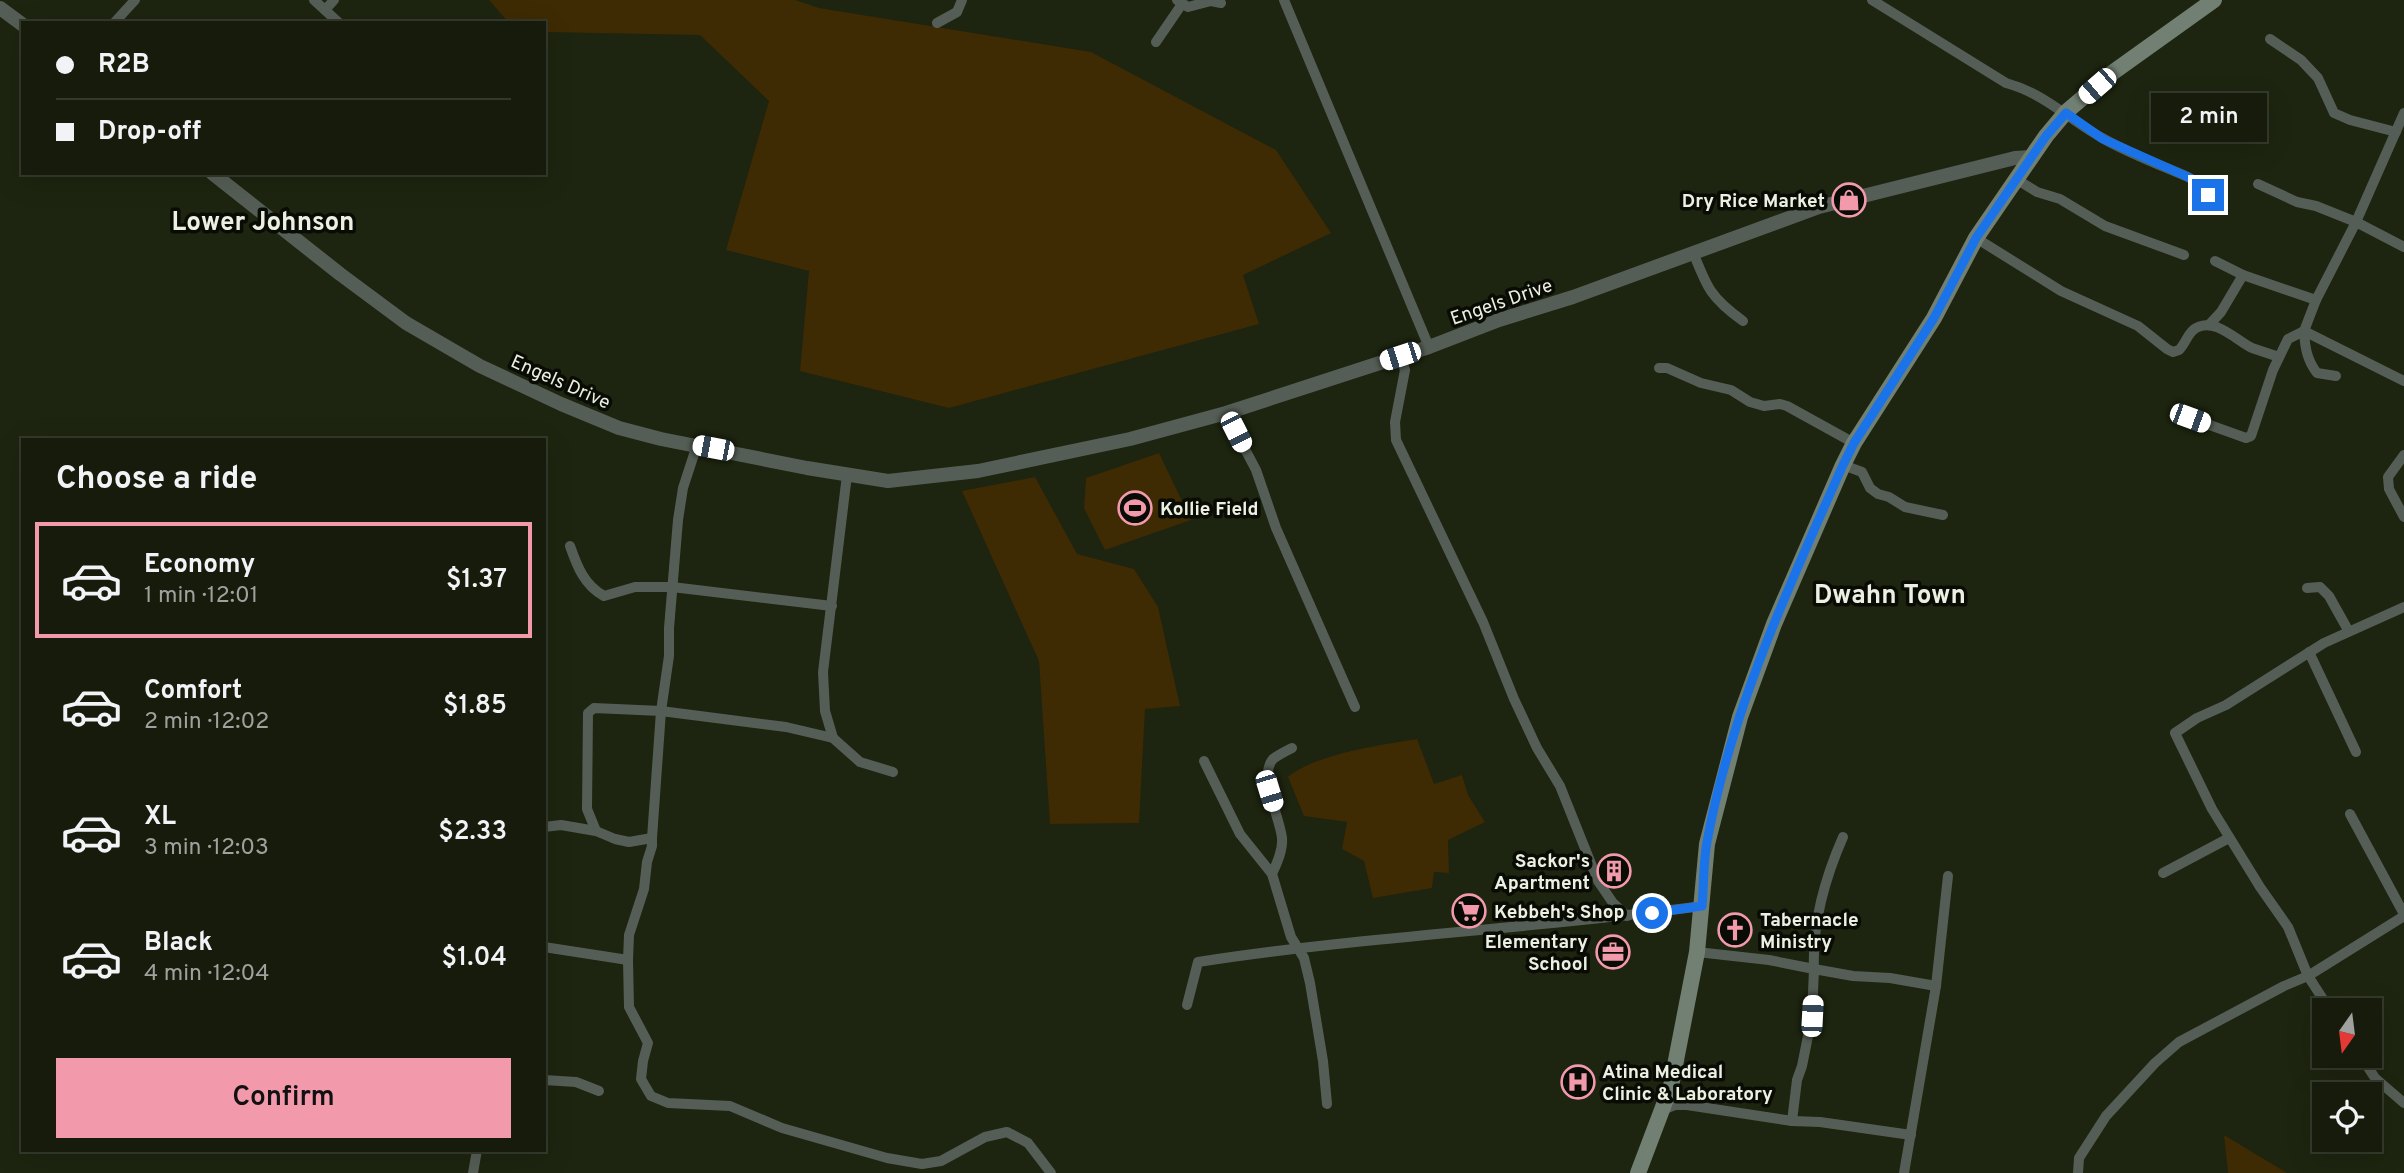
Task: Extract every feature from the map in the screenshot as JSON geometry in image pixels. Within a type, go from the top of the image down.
[{"type":"main road","points":[[1638,1173],[1671,1086],[1697,952],[1707,844],[1740,717],[1773,624],[1843,465],[1854,443],[1934,318],[1976,238],[2066,113],[2112,73],[2214,0]]},
{"type":"street","points":[[116,21],[135,0]]},
{"type":"street","points":[[314,0],[337,21]]},
{"type":"street","points":[[325,10],[334,0]]},
{"type":"street","points":[[937,23],[957,12],[961,0]]},
{"type":"street","points":[[1284,0],[1430,347]]},
{"type":"street","points":[[1872,0],[2006,83],[2028,89],[2103,139],[2188,177],[2200,184],[2208,195]]},
{"type":"street","points":[[1156,42],[1180,2],[1188,7],[1211,1],[1221,3]]},
{"type":"street","points":[[0,8],[21,24]]},
{"type":"street","points":[[2270,39],[2301,60],[2318,78],[2334,113],[2396,132]]},
{"type":"street","points":[[2336,376],[2317,373],[2312,366],[2305,346],[2304,331],[2404,113]]},
{"type":"street","name":"Engels Drive","points":[[215,175],[405,323],[480,366],[561,404],[619,428],[888,481],[978,471],[1130,439],[1226,412],[1430,347],[1818,207],[2015,158],[2032,157]]},
{"type":"street","points":[[2017,179],[2037,192],[2060,199],[2105,226],[2184,256]]},
{"type":"street","points":[[2258,184],[2297,202],[2316,206],[2356,222],[2404,247]]},
{"type":"street","points":[[1976,238],[2061,291],[2138,326],[2173,352],[2179,350],[2188,335],[2197,327],[2209,325],[2225,331],[2250,347],[2279,358]]},
{"type":"street","points":[[1693,252],[1707,288],[1720,304],[1742,321]]},
{"type":"street","points":[[2215,261],[2243,275],[2316,300]]},
{"type":"street","points":[[2209,325],[2221,312],[2243,275]]},
{"type":"street","points":[[2190,418],[2246,438],[2251,436],[2288,339],[2304,331]]},
{"type":"street","points":[[2304,331],[2404,381]]},
{"type":"street","points":[[1400,356],[1405,370],[1395,422],[1396,440],[1483,622],[1537,748],[1560,786],[1598,881],[1626,916]]},
{"type":"street","points":[[1659,368],[1667,368],[1701,383],[1731,390],[1750,402],[1764,406],[1787,406],[1854,443]]},
{"type":"street","points":[[1226,412],[1256,470],[1276,528],[1354,707]]},
{"type":"street","points":[[697,445],[678,520],[652,846],[643,889],[629,934],[629,1007],[648,1043],[641,1079],[651,1096],[668,1103],[730,1106],[782,1128],[887,1158],[922,1164],[941,1161],[985,1137],[1007,1132],[1028,1143],[1051,1173]]},
{"type":"street","points":[[2404,455],[2388,477],[2389,489],[2404,517]]},
{"type":"street","points":[[1843,465],[1862,472],[1870,488],[1878,494],[1905,507],[1943,514]]},
{"type":"street","points":[[833,738],[825,711],[823,672],[847,475]]},
{"type":"street","points":[[569,546],[579,572],[604,596],[635,587],[673,587],[832,606]]},
{"type":"street","points":[[2307,588],[2320,587],[2329,596],[2348,630]]},
{"type":"street","points":[[2322,998],[2308,976],[2288,927],[2212,809],[2175,733],[2348,630],[2404,607]]},
{"type":"street","points":[[2309,652],[2356,752]]},
{"type":"street","points":[[596,831],[587,809],[588,713],[594,708],[661,711],[786,727],[833,738],[860,762],[893,772]]},
{"type":"street","points":[[1272,874],[1280,857],[1282,840],[1269,791],[1268,768],[1273,760],[1292,748]]},
{"type":"street","points":[[1204,761],[1240,834],[1272,874],[1287,927],[1304,958],[1311,983],[1327,1104]]},
{"type":"street","points":[[2078,1173],[2078,1158],[2106,1116],[2155,1063],[2179,1042],[2308,976],[2404,915],[2350,814]]},
{"type":"street","points":[[546,827],[561,825],[596,831],[629,842],[652,838]]},
{"type":"street","points":[[1792,1121],[1797,1080],[1812,1016],[1815,930],[1829,869],[1843,837]]},
{"type":"street","points":[[2163,873],[2230,838]]},
{"type":"street","points":[[1904,1173],[1936,986],[1948,876]]},
{"type":"street","points":[[1187,1005],[1198,962],[1296,947],[1626,916],[1702,906]]},
{"type":"street","points":[[546,947],[628,960]]},
{"type":"street","points":[[1697,952],[1769,960],[1853,976],[1890,978],[1936,986]]},
{"type":"street","points":[[2368,1068],[2375,1078],[2404,1103]]},
{"type":"street","points":[[546,1080],[576,1082],[599,1091]]},
{"type":"street","points":[[1662,1110],[1675,1105],[1687,1105],[1911,1135]]},
{"type":"street","points":[[473,1173],[477,1152]]},
{"type":"shaded area","points":[[489,0],[795,0],[819,8],[1091,52],[1276,150],[1331,233],[1243,275],[1259,324],[949,408],[800,371],[809,271],[726,250],[769,101],[700,35],[546,32],[546,21],[507,21]]},
{"type":"shaded area","points":[[1159,453],[1191,520],[1105,550],[1084,508],[1086,478]]},
{"type":"shaded area","points":[[1035,477],[1077,554],[1134,569],[1158,607],[1180,706],[1145,709],[1139,823],[1050,824],[1039,661],[962,491]]},
{"type":"shaded area","points":[[1417,739],[1434,784],[1462,775],[1468,795],[1485,822],[1448,840],[1449,873],[1434,872],[1432,888],[1373,898],[1364,861],[1342,849],[1347,822],[1304,816],[1288,777],[1331,756]]},
{"type":"shaded area","points":[[2224,1135],[2287,1173],[2228,1173]]},
{"type":"place","name":"Dry Rice Market","points":[[1849,200]]},
{"type":"place","name":"Kollie Field","points":[[1135,508]]},
{"type":"place","name":"Sackor's Apartment","points":[[1614,871]]},
{"type":"place","name":"Kebbeh's Shop","points":[[1469,911]]},
{"type":"place","name":"Tabernacle Ministry","points":[[1735,930]]},
{"type":"place","name":"Elementary School","points":[[1613,952]]},
{"type":"place","name":"Atina Medical Clinic & Laboratory","points":[[1578,1082]]},
{"type":"district","name":"Lower Johnson","points":[[263,221]]},
{"type":"district","name":"Dwahn Town","points":[[1890,594]]},
{"type":"route","points":[[1652,913],[1702,906],[1707,844],[1740,717],[1773,624],[1843,465],[1854,443],[1934,318],[1976,238],[2046,136],[2066,113],[2103,139],[2188,177],[2200,184],[2208,195]]}]
